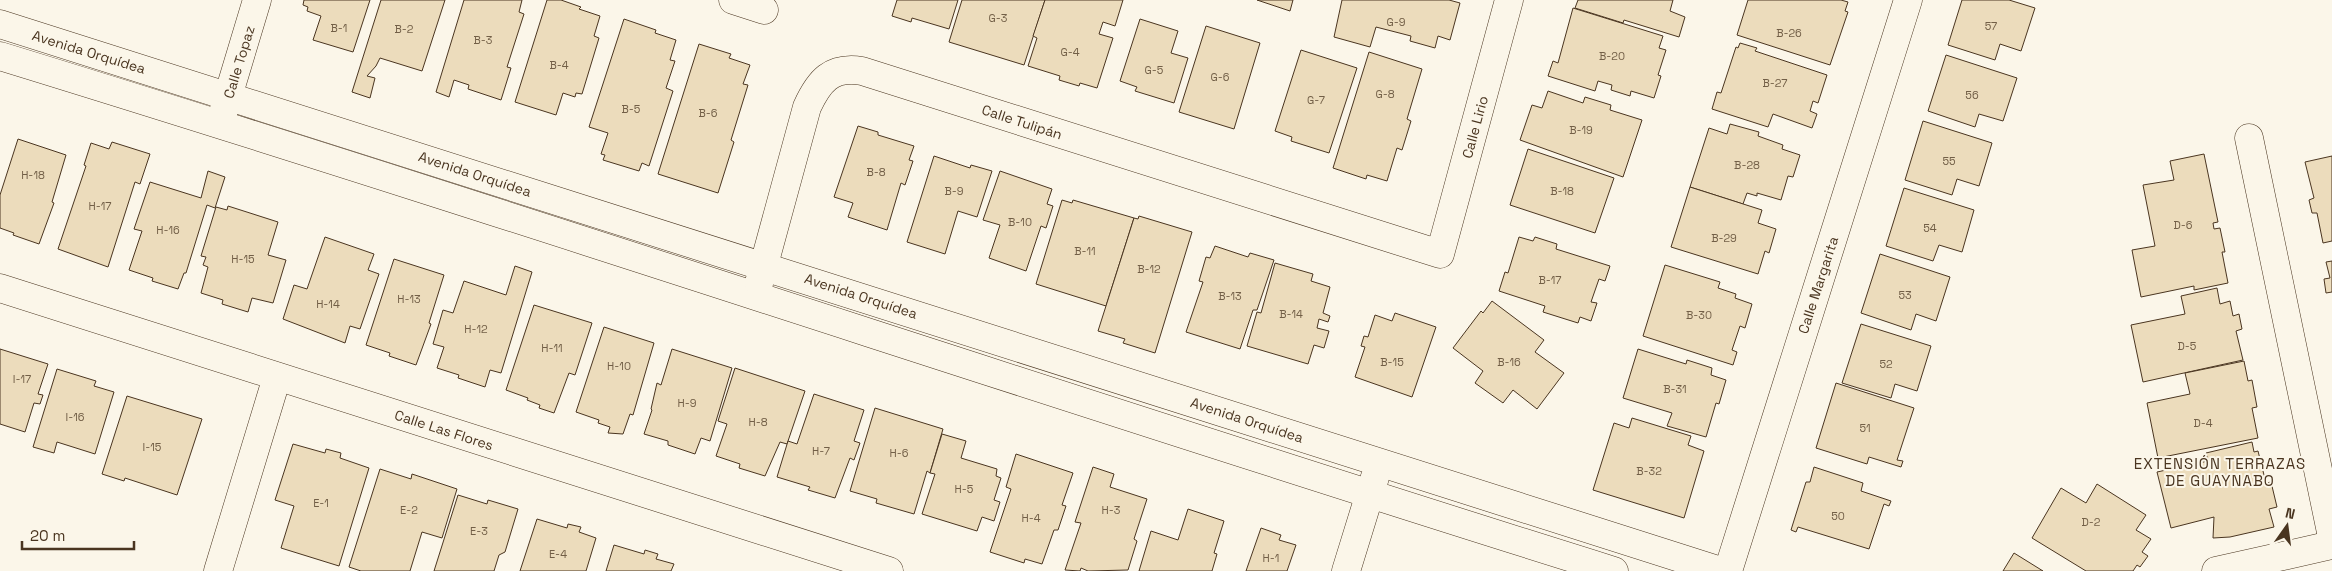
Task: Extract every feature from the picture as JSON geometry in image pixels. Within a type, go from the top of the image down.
[{"type":"street","name":"Calle Topaz","points":[[220,124],[257,0]]},
{"type":"street","points":[[732,0],[764,10]]},
{"type":"street","name":"Calle Lirio","points":[[1440,254],[1509,0]]},
{"type":"street","name":"Calle Margarita","points":[[1728,571],[1908,0]]},
{"type":"street","name":"Avenida Orquídea","points":[[0,24],[764,265],[1721,571]]},
{"type":"street","points":[[0,56],[220,124],[1370,495],[1614,571]]},
{"type":"street","name":"Calle Tulipán","points":[[755,297],[807,107],[816,87],[832,74],[847,68],[862,71],[1440,254]]},
{"type":"street","points":[[2249,138],[2332,537]]},
{"type":"street","name":"Calle Las Flores","points":[[0,288],[889,571]]},
{"type":"street","points":[[218,571],[277,377]]},
{"type":"street","points":[[1346,571],[1380,462]]},
{"type":"street","points":[[2216,571],[2332,545]]},
{"type":"building","points":[[304,0],[370,0],[353,52],[313,40],[321,16],[307,11],[308,7],[303,5]]},
{"type":"building","points":[[381,0],[445,0],[422,71],[380,58],[367,76],[375,78],[370,98],[352,92]]},
{"type":"building","points":[[464,0],[522,0],[519,12],[524,14],[507,67],[511,68],[501,100],[468,89],[469,85],[454,80],[449,97],[436,92]]},
{"type":"building","points":[[547,0],[561,0],[600,16],[594,36],[599,38],[582,94],[576,93],[575,97],[563,93],[556,115],[515,102]]},
{"type":"building","points":[[897,0],[958,0],[949,29],[912,18],[911,22],[892,16]]},
{"type":"building","points":[[962,0],[1045,0],[1024,65],[949,42]]},
{"type":"building","points":[[1045,0],[1123,0],[1115,26],[1103,22],[1099,34],[1113,38],[1097,88],[1080,83],[1079,86],[1059,80],[1060,76],[1028,66],[1037,38],[1033,36]]},
{"type":"building","points":[[1257,0],[1293,0],[1290,11]]},
{"type":"building","points":[[1342,0],[1449,0],[1460,3],[1450,40],[1438,36],[1435,48],[1410,41],[1411,36],[1376,27],[1370,47],[1334,37]]},
{"type":"building","points":[[1578,0],[1673,0],[1670,11],[1685,17],[1679,37],[1624,20],[1623,23],[1575,8]]},
{"type":"building","points":[[1748,0],[1841,0],[1848,2],[1845,11],[1848,12],[1830,65],[1737,35]]},
{"type":"building","points":[[1962,0],[2009,0],[2035,8],[2021,51],[2000,44],[1995,60],[1948,45]]},
{"type":"building","points":[[1573,8],[1663,36],[1659,48],[1666,50],[1658,75],[1661,76],[1654,98],[1631,91],[1630,96],[1611,90],[1612,85],[1598,81],[1595,91],[1548,76],[1553,61],[1558,63]]},
{"type":"building","points":[[624,19],[656,30],[655,33],[676,40],[670,60],[675,61],[666,88],[673,91],[649,166],[642,163],[639,171],[603,160],[605,155],[601,154],[608,133],[589,127]]},
{"type":"building","points":[[1140,19],[1178,31],[1171,53],[1188,58],[1174,103],[1135,91],[1137,87],[1120,81]]},
{"type":"building","points":[[1206,26],[1260,43],[1234,129],[1179,112]]},
{"type":"building","points":[[1740,43],[1757,48],[1755,51],[1827,75],[1818,103],[1813,101],[1810,111],[1817,114],[1812,128],[1773,114],[1768,127],[1712,109],[1717,92],[1721,93],[1736,47],[1738,48]]},
{"type":"building","points":[[699,44],[731,54],[729,58],[750,65],[743,84],[748,85],[731,140],[734,142],[718,193],[658,174]]},
{"type":"building","points":[[1301,50],[1357,68],[1329,153],[1291,141],[1292,137],[1275,131]]},
{"type":"building","points":[[1369,52],[1422,69],[1407,119],[1411,121],[1402,150],[1397,148],[1387,181],[1367,175],[1366,179],[1333,168]]},
{"type":"building","points":[[1946,55],[2017,78],[2003,121],[1979,114],[1975,127],[1928,111]]},
{"type":"building","points":[[1548,91],[1583,103],[1585,97],[1611,105],[1610,110],[1642,120],[1623,177],[1520,140],[1532,105],[1542,108]]},
{"type":"building","points":[[1923,121],[1992,143],[1979,186],[1957,179],[1952,195],[1905,180]]},
{"type":"building","points":[[1730,124],[1759,132],[1758,136],[1783,145],[1782,149],[1800,155],[1793,177],[1788,176],[1781,200],[1757,193],[1757,196],[1747,193],[1743,204],[1690,187],[1709,128],[1727,134]]},
{"type":"building","points":[[858,126],[878,132],[878,135],[914,146],[909,160],[913,161],[905,185],[901,183],[887,230],[848,217],[853,203],[834,197]]},
{"type":"building","points":[[18,139],[66,155],[52,202],[54,203],[39,244],[13,235],[14,233],[0,228],[0,195]]},
{"type":"building","points":[[112,142],[150,154],[140,184],[135,182],[108,267],[58,249],[86,166],[84,165],[91,143],[109,149]]},
{"type":"building","points":[[1528,149],[1614,178],[1595,233],[1510,205]]},
{"type":"building","points":[[2204,154],[2218,222],[2213,223],[2214,229],[2220,228],[2228,283],[2194,290],[2194,286],[2141,297],[2132,250],[2155,246],[2143,185],[2174,180],[2170,161]]},
{"type":"building","points":[[934,156],[970,168],[971,165],[992,171],[977,217],[958,211],[945,254],[907,242]]},
{"type":"building","points":[[2332,156],[2332,241],[2323,243],[2317,213],[2312,213],[2309,200],[2314,198],[2305,162]]},
{"type":"building","points":[[208,171],[225,177],[215,208],[207,205],[186,273],[184,273],[178,289],[152,281],[153,278],[129,270],[142,231],[134,229],[150,182],[201,198]]},
{"type":"building","points":[[1000,171],[1052,189],[1047,204],[1053,206],[1046,228],[1041,226],[1026,271],[989,258],[1000,225],[983,220]]},
{"type":"building","points":[[1690,187],[1762,210],[1758,223],[1776,229],[1769,253],[1765,251],[1758,274],[1671,247]]},
{"type":"building","points":[[1904,188],[1974,210],[1962,252],[1939,245],[1933,261],[1886,246]]},
{"type":"building","points":[[1062,200],[1072,203],[1073,200],[1134,218],[1106,306],[1036,284]]},
{"type":"building","points":[[228,206],[278,222],[268,255],[286,260],[273,303],[252,298],[248,312],[222,304],[223,300],[201,293],[208,267],[203,265],[206,257],[201,256],[216,207],[227,210]]},
{"type":"building","points":[[1139,216],[1192,232],[1155,353],[1123,343],[1125,339],[1098,331],[1134,218],[1138,219]]},
{"type":"building","points":[[325,237],[374,254],[368,270],[379,274],[360,329],[350,326],[345,343],[283,319],[294,285],[307,289]]},
{"type":"building","points":[[1519,237],[1533,241],[1535,237],[1557,244],[1556,249],[1610,266],[1605,281],[1599,279],[1591,302],[1597,303],[1591,321],[1580,317],[1578,323],[1543,312],[1545,306],[1499,291],[1505,272],[1508,273]]},
{"type":"building","points":[[1215,246],[1248,257],[1250,253],[1274,260],[1257,310],[1253,310],[1240,349],[1186,332],[1203,282],[1199,281],[1206,257],[1210,258]]},
{"type":"building","points":[[1880,254],[1950,277],[1936,321],[1916,314],[1911,330],[1861,313]]},
{"type":"building","points":[[394,259],[444,275],[429,323],[431,324],[416,365],[389,356],[390,353],[366,345]]},
{"type":"building","points":[[2332,261],[2332,292],[2326,293],[2324,279],[2330,278],[2326,262]]},
{"type":"building","points":[[1275,263],[1313,274],[1311,281],[1330,287],[1323,313],[1330,316],[1328,322],[1319,319],[1317,328],[1329,331],[1324,348],[1314,345],[1308,364],[1247,346],[1257,312],[1261,313]]},
{"type":"building","points":[[1665,265],[1720,282],[1718,288],[1736,294],[1735,298],[1752,304],[1745,328],[1740,326],[1732,350],[1737,352],[1733,365],[1643,336]]},
{"type":"building","points":[[515,266],[532,272],[501,373],[490,370],[485,387],[458,378],[459,375],[437,368],[444,347],[433,344],[443,310],[453,313],[464,281],[506,295]]},
{"type":"building","points":[[2217,288],[2220,304],[2230,301],[2233,316],[2239,314],[2242,329],[2236,331],[2243,360],[2143,382],[2131,325],[2185,314],[2181,296]]},
{"type":"building","points":[[1492,301],[1544,340],[1535,352],[1564,373],[1537,409],[1513,390],[1503,403],[1475,383],[1483,371],[1453,348],[1481,311],[1483,313]]},
{"type":"building","points":[[534,305],[592,323],[575,375],[569,373],[554,413],[539,408],[540,405],[527,400],[528,398],[506,390]]},
{"type":"building","points":[[1395,313],[1436,327],[1412,397],[1355,377],[1365,347],[1361,346],[1364,336],[1368,337],[1375,315],[1392,321]]},
{"type":"building","points":[[1861,324],[1931,346],[1917,391],[1895,384],[1891,398],[1842,383]]},
{"type":"building","points":[[604,327],[654,343],[633,415],[630,414],[623,434],[608,433],[610,427],[598,423],[599,420],[576,412]]},
{"type":"building","points":[[0,349],[48,364],[38,394],[43,395],[40,404],[34,403],[25,432],[0,424]]},
{"type":"building","points":[[672,349],[732,368],[710,441],[701,438],[695,454],[668,445],[668,441],[644,434],[652,410],[657,383],[661,385]]},
{"type":"building","points":[[1638,349],[1686,364],[1687,360],[1712,368],[1711,375],[1726,380],[1719,404],[1716,403],[1706,437],[1667,426],[1672,413],[1623,398]]},
{"type":"building","points":[[2244,361],[2248,381],[2252,380],[2257,407],[2252,408],[2258,438],[2158,458],[2147,403],[2190,394],[2185,373]]},
{"type":"building","points":[[735,368],[805,391],[787,444],[780,442],[765,476],[739,468],[740,464],[716,456],[727,424],[718,421]]},
{"type":"building","points":[[57,369],[96,381],[94,386],[114,392],[95,454],[57,442],[54,453],[33,447]]},
{"type":"building","points":[[1836,383],[1914,408],[1897,460],[1903,461],[1901,467],[1869,457],[1867,464],[1816,448]]},
{"type":"building","points":[[814,394],[864,410],[854,441],[860,443],[854,460],[850,458],[835,498],[808,490],[810,487],[777,477],[788,441],[797,444]]},
{"type":"building","points":[[127,396],[202,419],[177,495],[125,478],[124,481],[102,474]]},
{"type":"building","points":[[875,408],[943,429],[930,473],[927,471],[914,514],[876,503],[877,499],[850,491]]},
{"type":"building","points":[[1632,418],[1691,436],[1688,445],[1704,451],[1684,518],[1593,490],[1614,423],[1629,428]]},
{"type":"building","points":[[942,434],[966,441],[961,458],[997,469],[996,476],[1001,478],[994,500],[1000,502],[994,521],[982,517],[977,531],[922,514],[935,474],[930,473]]},
{"type":"building","points":[[2252,442],[2254,452],[2258,451],[2266,483],[2271,482],[2277,507],[2269,509],[2274,527],[2230,537],[2213,538],[2214,517],[2171,528],[2157,472],[2208,461],[2206,453]]},
{"type":"building","points":[[293,444],[325,453],[326,449],[341,453],[340,458],[369,468],[339,566],[281,548],[294,506],[275,500]]},
{"type":"building","points":[[1016,454],[1073,473],[1062,505],[1066,506],[1058,530],[1054,530],[1042,564],[1025,559],[1024,563],[990,552],[1011,489],[1006,487]]},
{"type":"building","points":[[1093,467],[1114,474],[1110,487],[1147,499],[1134,539],[1137,541],[1128,570],[1088,571],[1081,568],[1080,571],[1065,570],[1081,523],[1075,522]]},
{"type":"building","points":[[1814,467],[1863,483],[1861,491],[1891,501],[1889,506],[1884,504],[1869,549],[1798,527],[1796,532],[1791,530],[1806,482],[1810,482]]},
{"type":"building","points":[[380,469],[411,479],[412,474],[457,489],[442,538],[422,532],[410,571],[361,571],[349,567]]},
{"type":"building","points":[[2097,484],[2146,515],[2136,530],[2151,539],[2142,552],[2148,556],[2140,567],[2137,565],[2133,571],[2086,571],[2032,538],[2061,488],[2086,503]]},
{"type":"building","points":[[458,495],[487,504],[488,500],[518,509],[505,552],[499,555],[494,571],[434,571]]},
{"type":"building","points":[[1188,509],[1224,521],[1214,553],[1217,554],[1212,571],[1139,571],[1151,531],[1178,540]]},
{"type":"building","points":[[537,519],[567,528],[568,524],[581,527],[579,532],[596,538],[586,571],[520,571]]},
{"type":"building","points":[[1261,528],[1281,535],[1279,540],[1296,545],[1287,571],[1246,571]]},
{"type":"building","points":[[614,545],[644,554],[645,550],[658,554],[656,559],[674,564],[671,571],[606,571]]},
{"type":"building","points":[[2014,553],[2043,571],[2003,571]]},
{"type":"district","name":"EXTENSIÓN TERRAZAS DE GUAYNABO","points":[[2220,472]]}]
